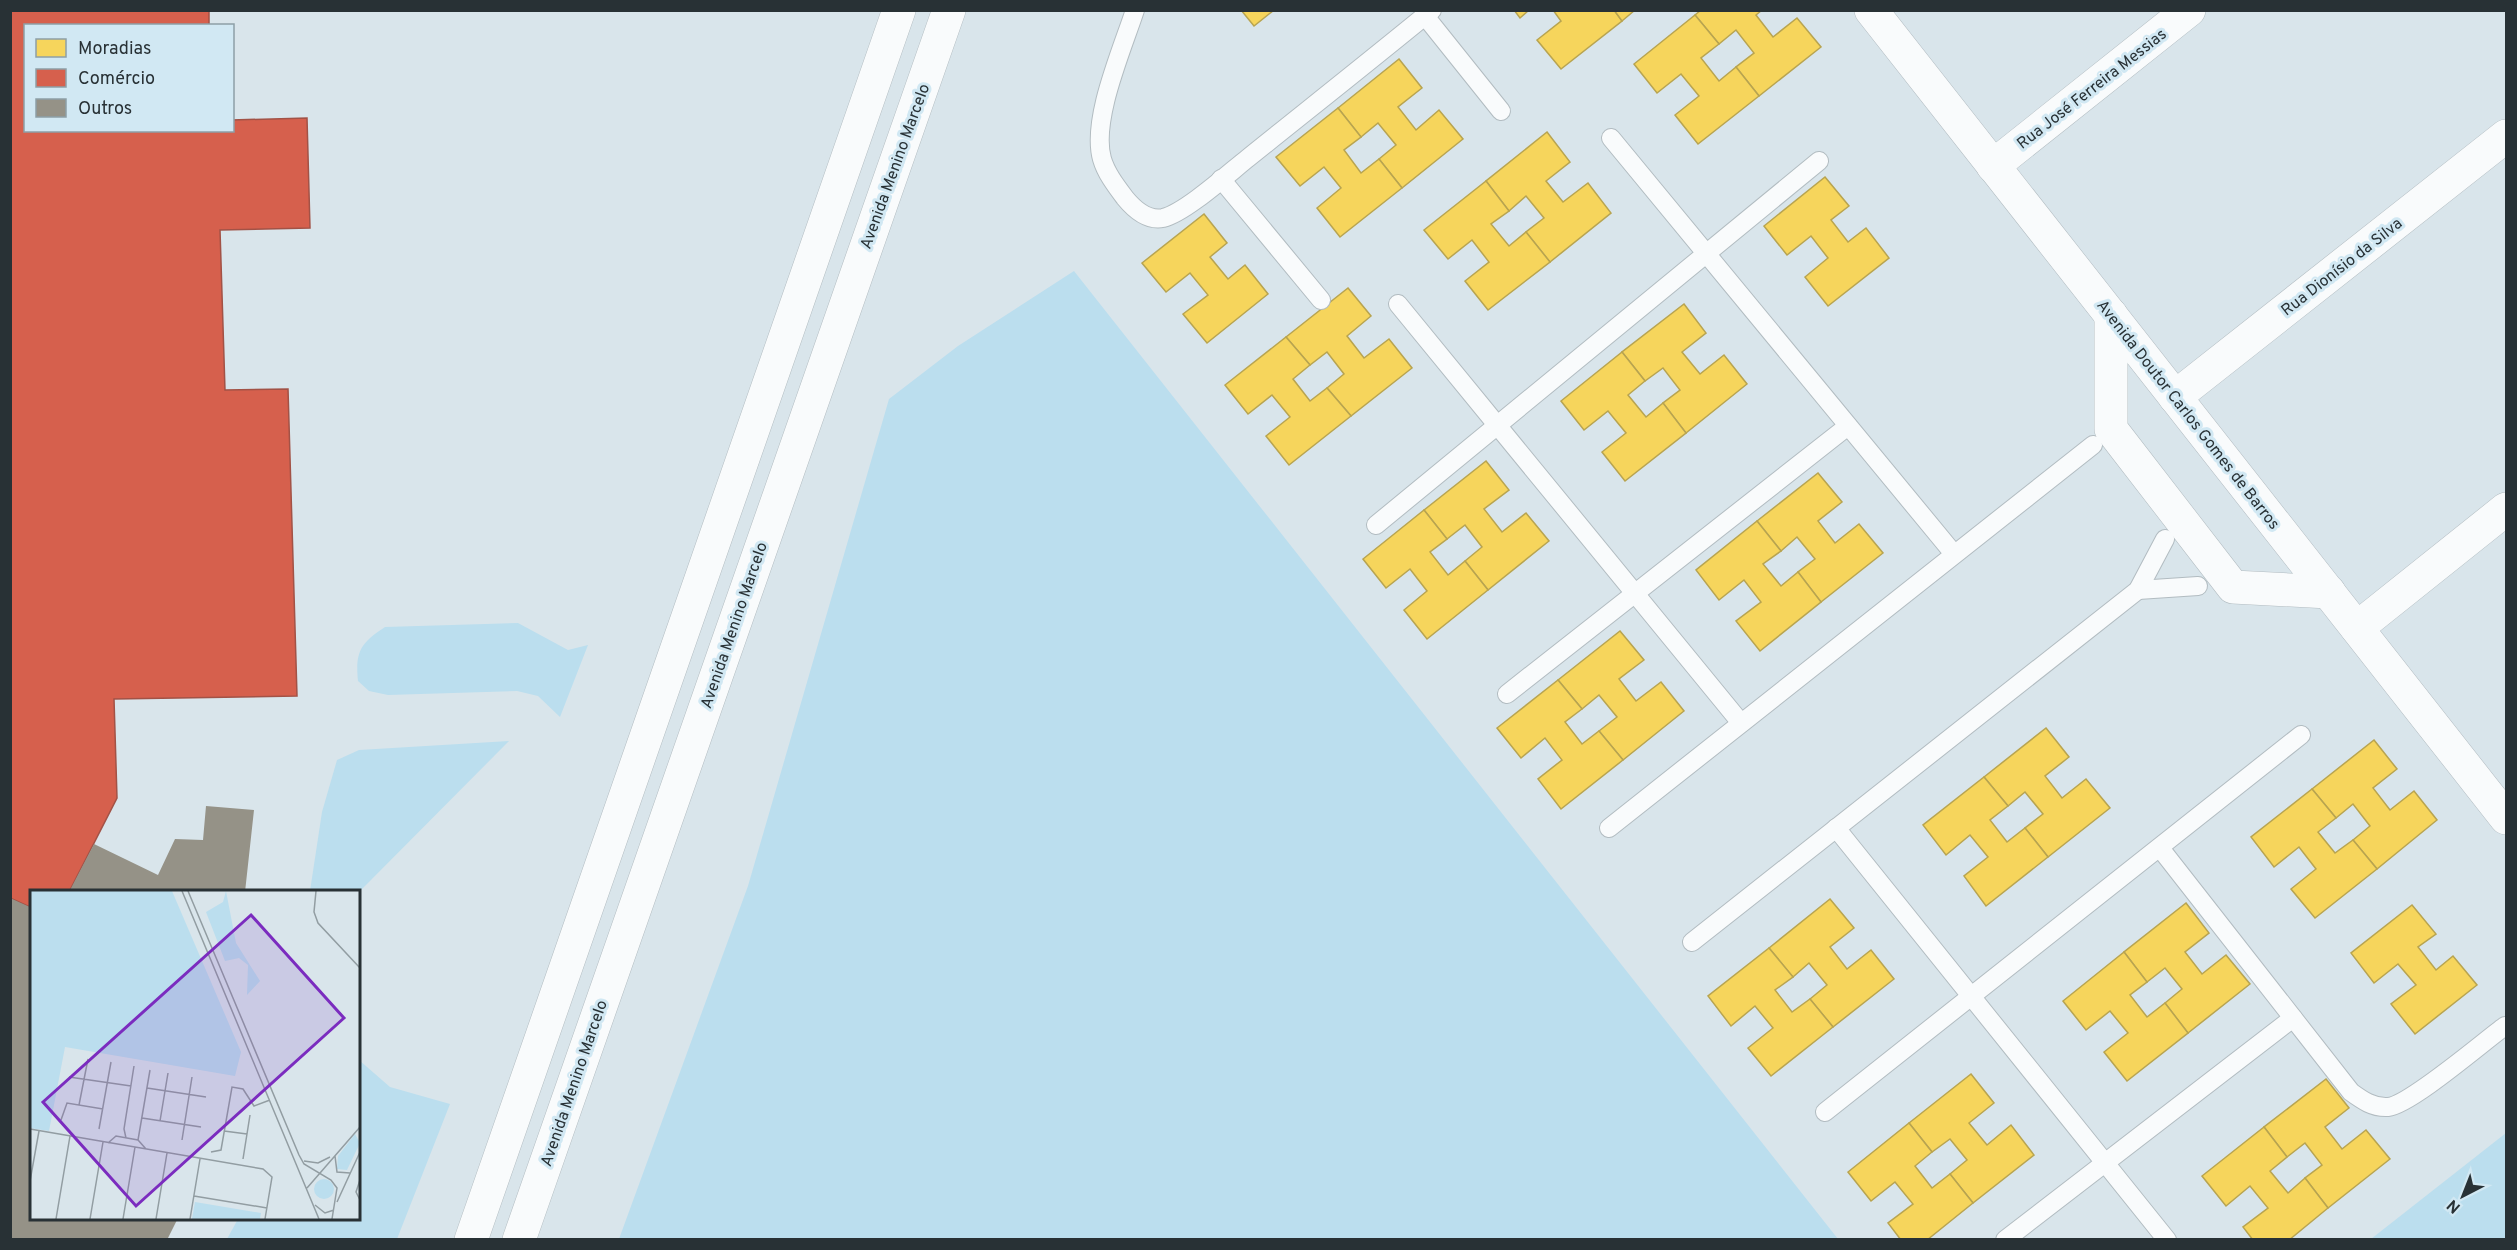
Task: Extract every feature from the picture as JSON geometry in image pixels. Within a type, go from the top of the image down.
[{"type":"main road","points":[[471,1239],[899,10]]},
{"type":"main road","name":"Avenida Menino Marcelo","points":[[519,1239],[949,10]]},
{"type":"main road","name":"Avenida Doutor Carlos Gomes de Barros","points":[[1871,10],[2506,818]]},
{"type":"main road","name":"Rua José Ferreira Messias","points":[[1993,166],[2189,10]]},
{"type":"main road","name":"Rua Dionísio da Silva","points":[[2175,396],[2506,136]]},
{"type":"main road","points":[[2111,315],[2102,437],[2172,527],[2233,587]]},
{"type":"main road","points":[[2357,628],[2506,509]]},
{"type":"main road","points":[[2198,586],[2329,592]]},
{"type":"lane","points":[[1135,10],[1101,118],[1098,140],[1102,161],[1112,180],[1130,205],[1144,216],[1162,218],[1178,211],[1429,13],[1501,111]]},
{"type":"lane","points":[[1611,138],[1954,554]]},
{"type":"lane","points":[[1376,525],[1819,161]]},
{"type":"lane","points":[[1221,179],[1321,300]]},
{"type":"lane","points":[[1398,304],[1741,723]]},
{"type":"lane","points":[[1507,694],[1848,426]]},
{"type":"lane","points":[[1609,828],[2102,437]]},
{"type":"lane","points":[[1692,942],[2138,590],[2172,527]]},
{"type":"lane","points":[[2138,590],[2198,586]]},
{"type":"lane","points":[[1825,1112],[2301,735]]},
{"type":"lane","points":[[1836,828],[2167,1239]]},
{"type":"lane","points":[[2160,848],[2351,1092],[2368,1104],[2389,1107],[2409,1100],[2505,1026]]},
{"type":"lane","points":[[2006,1239],[2294,1018]]},
{"type":"shaded area","points":[[1074,271],[1838,1239],[619,1239],[748,886],[889,399],[958,346]]},
{"type":"shaded area","points":[[518,623],[568,650],[588,645],[560,717],[538,696],[517,691],[388,695],[369,691],[358,681],[357,671],[361,649],[370,638],[385,627]]},
{"type":"shaded area","points":[[509,741],[360,891],[310,890],[322,812],[337,760],[359,750]]},
{"type":"shaded area","points":[[360,1061],[390,1087],[450,1104],[397,1239],[227,1239],[237,1220],[360,1220]]},
{"type":"shaded area","points":[[2506,1133],[2506,1239],[2371,1239]]},
{"type":"building: Moradias","points":[[1241,10],[1274,10],[1254,26]]},
{"type":"building: Moradias","points":[[1514,10],[1529,10],[1520,18]]},
{"type":"building: Moradias","points":[[1553,10],[1614,10],[1622,21],[1561,69],[1537,40],[1561,21]]},
{"type":"building: Moradias","points":[[1614,10],[1635,10],[1622,21]]},
{"type":"building: Moradias","points":[[1701,10],[1762,10],[1756,15],[1773,37],[1797,18],[1821,47],[1759,96],[1736,67],[1754,53],[1736,30],[1719,44],[1695,15]]},
{"type":"building: Moradias","points":[[1695,15],[1719,44],[1701,58],[1719,81],[1736,67],[1759,96],[1698,144],[1675,115],[1699,96],[1681,74],[1657,93],[1634,64]]},
{"type":"building: Moradias","points":[[1399,59],[1422,88],[1398,107],[1416,130],[1439,110],[1463,139],[1402,188],[1379,159],[1396,145],[1378,123],[1361,137],[1338,108]]},
{"type":"building: Moradias","points":[[1338,108],[1361,137],[1344,150],[1361,173],[1379,159],[1402,188],[1340,237],[1317,208],[1341,188],[1324,167],[1300,186],[1276,157]]},
{"type":"building: Moradias","points":[[1547,132],[1570,162],[1546,181],[1563,202],[1588,183],[1611,213],[1550,262],[1526,232],[1544,218],[1526,196],[1509,211],[1486,181]]},
{"type":"building: Moradias","points":[[1825,177],[1849,206],[1831,220],[1848,242],[1866,228],[1889,258],[1828,306],[1805,277],[1828,258],[1811,236],[1787,255],[1764,226]]},
{"type":"building: Moradias","points":[[1486,181],[1509,211],[1491,224],[1509,246],[1526,232],[1550,262],[1488,310],[1465,281],[1489,262],[1472,240],[1448,259],[1424,230]]},
{"type":"building: Moradias","points":[[1204,214],[1227,243],[1210,257],[1228,279],[1245,265],[1268,294],[1207,343],[1183,314],[1208,295],[1190,273],[1166,292],[1142,263]]},
{"type":"building: Moradias","points":[[1348,288],[1371,316],[1347,336],[1364,358],[1389,339],[1412,368],[1351,416],[1327,388],[1344,374],[1327,352],[1310,365],[1286,337]]},
{"type":"building: Moradias","points":[[1684,304],[1706,333],[1682,352],[1700,374],[1724,355],[1747,384],[1686,433],[1663,403],[1680,390],[1663,368],[1645,381],[1622,352]]},
{"type":"building: Moradias","points":[[1286,337],[1310,365],[1293,379],[1310,401],[1327,388],[1351,416],[1289,465],[1266,436],[1290,417],[1272,395],[1248,414],[1225,385]]},
{"type":"building: Moradias","points":[[1622,352],[1645,381],[1628,395],[1646,417],[1663,403],[1686,433],[1625,481],[1602,452],[1626,433],[1608,411],[1584,430],[1561,401]]},
{"type":"building: Moradias","points":[[1486,461],[1509,490],[1484,509],[1502,532],[1526,513],[1549,541],[1488,590],[1465,561],[1482,547],[1465,525],[1447,539],[1424,510]]},
{"type":"building: Moradias","points":[[1818,473],[1842,502],[1818,521],[1835,543],[1859,524],[1883,553],[1821,602],[1798,572],[1815,559],[1797,537],[1781,551],[1757,521]]},
{"type":"building: Moradias","points":[[1424,510],[1447,539],[1430,552],[1448,575],[1465,561],[1488,590],[1427,639],[1404,610],[1427,591],[1410,569],[1386,588],[1363,559]]},
{"type":"building: Moradias","points":[[1757,521],[1781,551],[1763,564],[1781,586],[1798,572],[1821,602],[1760,651],[1736,621],[1761,602],[1744,580],[1719,600],[1696,570]]},
{"type":"building: Moradias","points":[[1620,631],[1644,660],[1619,679],[1636,701],[1661,682],[1684,711],[1623,760],[1599,731],[1617,717],[1599,695],[1582,709],[1558,680]]},
{"type":"building: Moradias","points":[[1558,680],[1582,709],[1565,722],[1582,744],[1599,731],[1623,760],[1561,809],[1538,779],[1562,760],[1545,738],[1521,758],[1497,728]]},
{"type":"building: Moradias","points":[[2046,728],[2069,757],[2045,776],[2062,798],[2086,779],[2110,808],[2048,857],[2025,828],[2043,814],[2025,792],[2008,806],[1984,777]]},
{"type":"building: Moradias","points":[[2374,740],[2397,769],[2373,788],[2390,810],[2414,791],[2437,820],[2377,869],[2353,840],[2370,826],[2353,804],[2336,818],[2312,789]]},
{"type":"building: Moradias","points":[[1984,777],[2008,806],[1990,820],[2007,842],[2025,828],[2048,857],[1986,906],[1964,876],[1988,857],[1970,835],[1946,855],[1923,825]]},
{"type":"building: Moradias","points":[[2312,789],[2336,818],[2318,832],[2335,853],[2353,840],[2377,869],[2315,918],[2291,889],[2316,869],[2299,847],[2274,867],[2251,837]]},
{"type":"building: Moradias","points":[[1830,899],[1854,928],[1830,947],[1847,969],[1871,950],[1894,979],[1833,1027],[1810,999],[1827,985],[1809,963],[1793,977],[1769,948]]},
{"type":"building: Moradias","points":[[2186,903],[2209,933],[2185,952],[2202,974],[2226,955],[2250,984],[2188,1033],[2165,1003],[2182,989],[2165,968],[2147,982],[2124,952]]},
{"type":"building: Moradias","points":[[2412,905],[2436,934],[2418,947],[2436,970],[2453,956],[2477,985],[2415,1034],[2391,1004],[2416,985],[2398,964],[2374,983],[2351,953]]},
{"type":"building: Moradias","points":[[1769,948],[1793,977],[1775,990],[1792,1012],[1810,999],[1833,1027],[1771,1076],[1748,1048],[1773,1028],[1755,1006],[1731,1026],[1708,996]]},
{"type":"building: Moradias","points":[[2124,952],[2147,982],[2130,995],[2147,1017],[2165,1003],[2188,1033],[2127,1081],[2104,1052],[2128,1033],[2110,1011],[2086,1030],[2063,1001]]},
{"type":"building: Moradias","points":[[1971,1074],[1994,1103],[1969,1123],[1987,1145],[2011,1125],[2034,1155],[1973,1203],[1950,1174],[1967,1160],[1950,1139],[1932,1152],[1909,1123]]},
{"type":"building: Moradias","points":[[2326,1079],[2349,1108],[2325,1127],[2342,1149],[2366,1130],[2390,1159],[2328,1208],[2305,1178],[2322,1165],[2305,1143],[2287,1157],[2264,1127]]},
{"type":"building: Moradias","points":[[1909,1123],[1932,1152],[1915,1166],[1932,1188],[1950,1174],[1973,1203],[1927,1240],[1901,1240],[1888,1223],[1913,1204],[1895,1182],[1871,1201],[1848,1172]]},
{"type":"building: Moradias","points":[[2264,1127],[2287,1157],[2270,1171],[2288,1193],[2305,1178],[2328,1208],[2289,1240],[2253,1240],[2243,1227],[2268,1208],[2250,1186],[2226,1206],[2202,1176]]},
{"type":"building: Comércio","points":[[10,10],[209,10],[209,24],[24,24],[24,132],[234,132],[234,120],[307,118],[310,228],[220,230],[225,390],[288,389],[297,696],[114,699],[117,798],[70,890],[30,890],[30,907],[10,898]]},
{"type":"building: Outros","points":[[206,806],[254,810],[245,890],[70,890],[94,844],[158,875],[175,839],[203,840]]},
{"type":"building: Outros","points":[[10,898],[30,907],[30,1220],[177,1220],[167,1240],[10,1240]]}]
